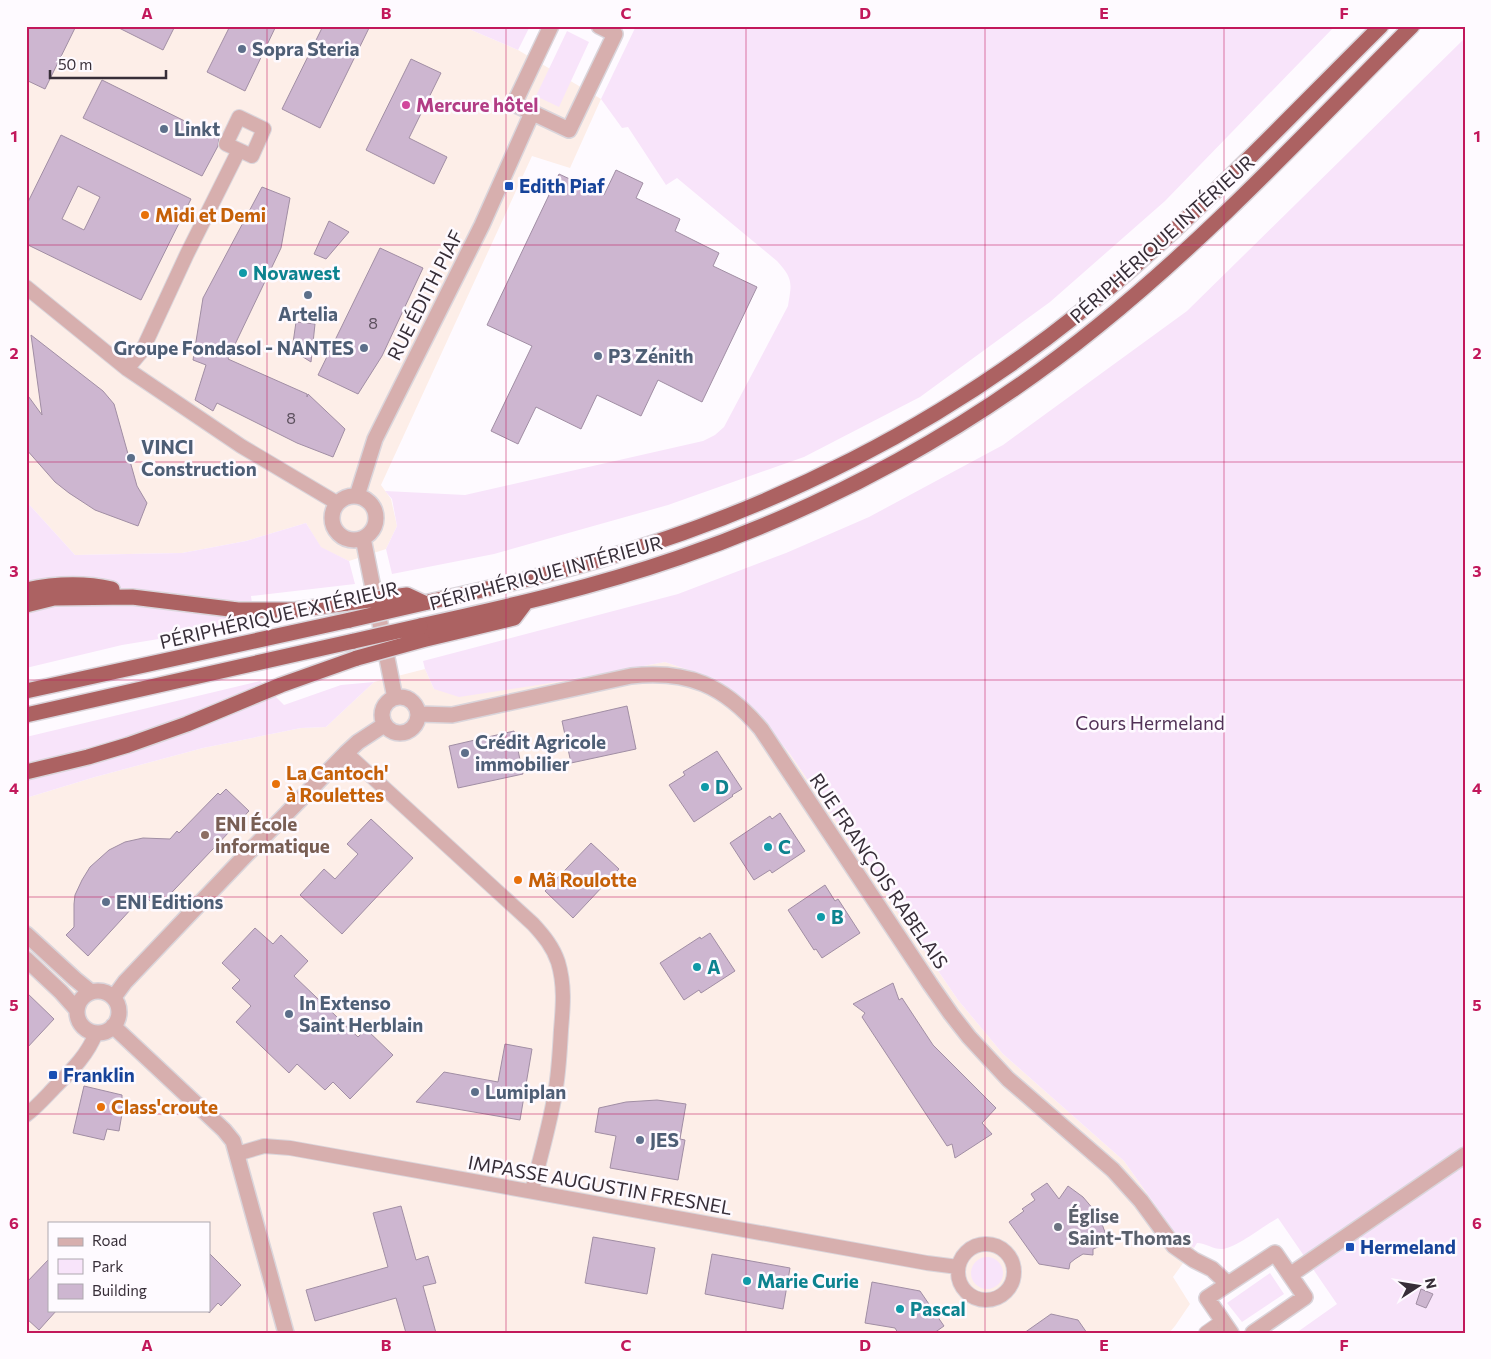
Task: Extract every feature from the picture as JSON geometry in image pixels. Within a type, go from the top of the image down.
[{"type":"highway","name":"PÉRIPHÉRIQUE EXTÉRIEUR","points":[[26,691],[534,578],[605,558],[728,516],[844,464],[940,411],[1014,362],[1117,282],[1200,206],[1380,26]]},
{"type":"highway","name":"PÉRIPHÉRIQUE INTÉRIEUR","points":[[26,714],[354,641],[421,633],[678,558],[718,544],[812,504],[882,469],[954,427],[998,399],[1065,352],[1098,326],[1159,275],[1213,226],[1412,26]]},
{"type":"highway","points":[[26,590],[70,585],[110,588],[132,597]]},
{"type":"highway","points":[[26,605],[54,598],[132,597],[238,610],[295,610],[407,595],[424,603]]},
{"type":"highway","points":[[26,772],[128,746],[281,685],[421,633]]},
{"type":"street","points":[[551,26],[514,104],[569,130],[614,34],[599,26]]},
{"type":"street","name":"RUE ÉDITH PIAF","points":[[357,496],[376,439],[482,225],[532,113]]},
{"type":"street","points":[[127,369],[142,351],[187,254],[239,150]]},
{"type":"street","points":[[26,287],[127,369],[241,446],[337,504]]},
{"type":"street","points":[[357,496],[364,498],[374,508],[376,522],[369,534],[363,538],[348,540],[336,531],[333,525],[333,510],[343,499],[357,496]]},
{"type":"street","points":[[363,538],[395,698]]},
{"type":"street","name":"RUE FRANÇOIS RABELAIS","points":[[418,714],[459,713],[643,674],[689,678],[728,696],[761,728],[930,984],[969,1037],[1008,1079],[1113,1170],[1141,1201],[1174,1246],[1194,1260],[1212,1269],[1228,1284]]},
{"type":"street","points":[[400,697],[414,704],[418,714],[415,726],[411,730],[394,732],[384,725],[382,714],[383,709],[390,700],[400,697]]},
{"type":"street","points":[[114,997],[125,982],[346,752],[384,725]]},
{"type":"street","points":[[346,752],[533,924],[545,937],[557,961],[564,999],[560,1057],[556,1088],[532,1191]]},
{"type":"street","points":[[26,934],[91,992]]},
{"type":"street","points":[[26,959],[77,1010]]},
{"type":"street","points":[[103,991],[114,997],[117,1002],[119,1015],[113,1026],[103,1032],[96,1033],[82,1025],[77,1015],[77,1010],[82,999],[91,992],[103,991]]},
{"type":"street","points":[[113,1026],[224,1130],[233,1142],[286,1333]]},
{"type":"street","points":[[26,1114],[82,1058],[92,1044],[96,1033]]},
{"type":"street","name":"IMPASSE AUGUSTIN FRESNEL","points":[[237,1154],[264,1146],[278,1146],[958,1267]]},
{"type":"street","points":[[1290,1275],[1465,1155]]},
{"type":"street","points":[[979,1244],[992,1244],[1008,1255],[1013,1265],[1014,1277],[1008,1289],[1000,1297],[980,1300],[972,1297],[964,1290],[958,1278],[958,1267],[961,1258],[970,1248],[979,1244]]},
{"type":"street","points":[[1206,1333],[1227,1327],[1207,1298],[1275,1253],[1305,1297],[1261,1330]]},
{"type":"shaded area","points":[[26,26],[462,26],[518,50],[601,99],[570,168],[532,156],[381,485],[391,499],[397,526],[386,549],[349,561],[321,548],[306,523],[246,541],[182,553],[75,555],[26,501]]},
{"type":"shaded area","points":[[665,662],[718,680],[745,701],[790,754],[958,1000],[1003,1054],[1124,1161],[1178,1237],[1194,1248],[1173,1277],[1190,1304],[1169,1333],[26,1333],[26,798],[203,748],[301,728],[326,727],[374,682],[425,669],[434,689],[551,683]]},
{"type":"green space","points":[[462,26],[530,26],[518,50]]},
{"type":"green space","points":[[636,26],[1335,26],[1165,201],[1050,302],[920,397],[804,457],[668,505],[494,554],[392,574],[386,549],[397,526],[392,499],[385,491],[465,495],[703,441],[715,435],[724,427],[788,306],[790,281],[786,272],[777,261],[677,178],[666,185],[628,127],[622,128],[601,99]]},
{"type":"green space","points":[[567,31],[589,42],[559,107],[536,96]]},
{"type":"green space","name":"Cours Hermeland","points":[[1465,38],[1465,1333],[1296,1333],[1337,1304],[1278,1218],[1229,1248],[1216,1248],[1197,1243],[1194,1248],[1178,1237],[1124,1161],[1003,1054],[958,1000],[790,754],[745,701],[718,680],[665,662],[551,683],[459,697],[434,689],[423,661],[678,594],[786,553],[869,517],[1003,445],[1187,311]]},
{"type":"green space","points":[[26,501],[75,555],[182,553],[246,541],[306,523],[321,547],[349,561],[355,584],[251,596],[255,625],[122,645],[26,668]]},
{"type":"green space","points":[[260,681],[284,705],[341,685],[374,682],[326,727],[301,728],[203,748],[26,798],[26,737]]},
{"type":"green space","points":[[987,1257],[993,1258],[998,1262],[1002,1267],[1002,1279],[998,1284],[993,1288],[987,1289],[981,1288],[976,1284],[972,1279],[971,1273],[972,1267],[976,1262],[981,1258]]},
{"type":"green space","points":[[1270,1273],[1284,1294],[1242,1322],[1227,1303]]},
{"type":"building","points":[[26,26],[76,26],[45,89],[26,80]]},
{"type":"building","points":[[115,26],[175,26],[163,50]]},
{"type":"building","name":"Sopra Steria","points":[[230,26],[276,26],[245,91],[207,72]]},
{"type":"building","points":[[323,26],[370,26],[320,128],[282,109]]},
{"type":"building","name":"Mercure hôtel","points":[[411,59],[441,73],[409,138],[447,157],[434,184],[366,150]]},
{"type":"building","points":[[102,80],[219,138],[218,146],[202,176],[83,118]]},
{"type":"building","points":[[61,135],[191,199],[141,300],[26,244],[26,206]],"holes":[[[78,186],[100,197],[84,230],[62,219]]]},
{"type":"building","points":[[616,170],[643,183],[636,198],[680,219],[675,231],[719,253],[713,266],[757,287],[702,402],[658,380],[641,416],[597,395],[581,429],[536,407],[518,444],[491,431],[532,346],[487,325],[559,174],[604,195]]},
{"type":"building","points":[[262,187],[290,198],[281,248],[228,359],[307,394],[307,397],[308,394],[345,429],[333,457],[297,443],[217,403],[213,411],[195,400],[206,365],[193,360],[203,298]]},
{"type":"building","points":[[329,221],[349,232],[326,259],[314,254]]},
{"type":"building","name":"Novawest","points":[[380,248],[423,268],[382,356],[358,394],[318,375]]},
{"type":"building","points":[[296,322],[315,324],[311,362],[292,350]]},
{"type":"building","points":[[31,335],[103,391],[114,404],[137,486],[147,503],[138,526],[95,510],[69,493],[55,482],[26,449],[26,393],[42,415]]},
{"type":"building","points":[[627,706],[636,749],[571,763],[562,721]]},
{"type":"building","points":[[514,731],[523,774],[458,788],[449,746]]},
{"type":"building","name":"D","points":[[717,751],[742,789],[694,822],[669,785],[685,775],[683,772]]},
{"type":"building","name":"ENI Editions","points":[[226,789],[249,811],[157,908],[144,895],[88,956],[66,935],[74,927],[75,895],[90,867],[109,850],[125,842],[143,838],[170,839],[177,831],[179,833],[218,793],[220,795]]},
{"type":"building","name":"C","points":[[780,813],[805,851],[772,873],[770,870],[754,880],[730,843],[770,816],[772,819]]},
{"type":"building","points":[[371,819],[413,858],[342,934],[300,895],[324,869],[335,879],[358,854],[347,844]]},
{"type":"building","points":[[591,843],[619,869],[573,918],[545,891]]},
{"type":"building","name":"B","points":[[825,885],[835,901],[838,899],[860,933],[822,958],[816,949],[814,950],[788,910]]},
{"type":"building","name":"In Extenso Saint Herblain","points":[[255,928],[273,944],[281,935],[308,961],[294,976],[358,1037],[366,1029],[393,1055],[350,1099],[333,1082],[325,1090],[297,1064],[289,1073],[236,1022],[251,1006],[232,988],[240,980],[222,963]]},
{"type":"building","name":"A","points":[[710,933],[735,971],[701,993],[699,990],[684,1000],[660,963],[700,937],[701,939]]},
{"type":"building","points":[[893,983],[899,1000],[902,998],[933,1045],[996,1108],[982,1123],[992,1134],[955,1158],[952,1144],[947,1146],[862,1017],[865,1013],[853,1004]]},
{"type":"building","points":[[26,992],[54,1019],[26,1049]]},
{"type":"building","name":"Lumiplan","points":[[505,1044],[532,1049],[520,1120],[416,1102],[444,1072],[498,1082]]},
{"type":"building","name":"Class'croute","points":[[84,1086],[122,1095],[122,1114],[119,1131],[107,1129],[104,1140],[73,1133]]},
{"type":"building","points":[[657,1100],[686,1104],[680,1139],[685,1140],[678,1180],[610,1168],[616,1136],[595,1132],[599,1108],[626,1102]]},
{"type":"building","name":"Église Saint-Thomas","points":[[1047,1183],[1059,1199],[1068,1186],[1083,1197],[1094,1210],[1106,1235],[1106,1241],[1103,1245],[1093,1249],[1093,1255],[1083,1254],[1070,1263],[1069,1269],[1039,1264],[1009,1222],[1024,1211],[1022,1209],[1035,1200],[1031,1194]]},
{"type":"building","points":[[401,1206],[416,1260],[428,1256],[436,1283],[423,1286],[436,1333],[406,1333],[396,1298],[315,1321],[306,1290],[388,1267],[373,1213]]},
{"type":"building","points":[[593,1237],[655,1248],[647,1294],[585,1283]]},
{"type":"building","points":[[210,1254],[241,1285],[221,1306],[218,1303],[210,1312]]},
{"type":"building","name":"Marie Curie","points":[[712,1254],[790,1268],[783,1309],[705,1294]]},
{"type":"building","points":[[48,1260],[48,1312],[55,1312],[39,1330],[26,1318],[26,1283]]},
{"type":"building","name":"Pascal","points":[[872,1282],[920,1291],[944,1326],[934,1333],[898,1333],[895,1328],[865,1323]]},
{"type":"building","points":[[1421,1289],[1433,1294],[1426,1308],[1416,1304]]},
{"type":"building","points":[[1051,1314],[1078,1320],[1087,1333],[1024,1333]]},
{"type":"place","name":"Sopra Steria","points":[[242,49]]},
{"type":"place","name":"Mercure hôtel","points":[[406,105]]},
{"type":"place","name":"Linkt","points":[[164,129]]},
{"type":"place","name":"Edith Piaf","points":[[509,186]]},
{"type":"place","name":"Midi et Demi","points":[[145,215]]},
{"type":"place","name":"Novawest","points":[[243,273]]},
{"type":"place","name":"Artelia","points":[[308,295]]},
{"type":"place","name":"Groupe Fondasol - NANTES","points":[[364,348]]},
{"type":"place","name":"P3 Zénith","points":[[598,356]]},
{"type":"place","name":"VINCI Construction","points":[[131,458]]},
{"type":"place","name":"Crédit Agricole immobilier","points":[[465,753]]},
{"type":"place","name":"La Cantoch' à Roulettes","points":[[276,784]]},
{"type":"place","name":"D","points":[[705,787]]},
{"type":"place","name":"ENI École informatique","points":[[205,835]]},
{"type":"place","name":"C","points":[[768,847]]},
{"type":"place","name":"Mã Roulotte","points":[[518,880]]},
{"type":"place","name":"ENI Editions","points":[[106,902]]},
{"type":"place","name":"B","points":[[821,917]]},
{"type":"place","name":"A","points":[[697,967]]},
{"type":"place","name":"In Extenso Saint Herblain","points":[[289,1014]]},
{"type":"place","name":"Franklin","points":[[53,1075]]},
{"type":"place","name":"Lumiplan","points":[[475,1092]]},
{"type":"place","name":"Class'croute","points":[[101,1107]]},
{"type":"place","name":"JES","points":[[640,1140]]},
{"type":"place","name":"Église Saint-Thomas","points":[[1058,1227]]},
{"type":"place","name":"Hermeland","points":[[1350,1247]]},
{"type":"place","name":"Marie Curie","points":[[747,1281]]},
{"type":"place","name":"Pascal","points":[[900,1309]]}]
